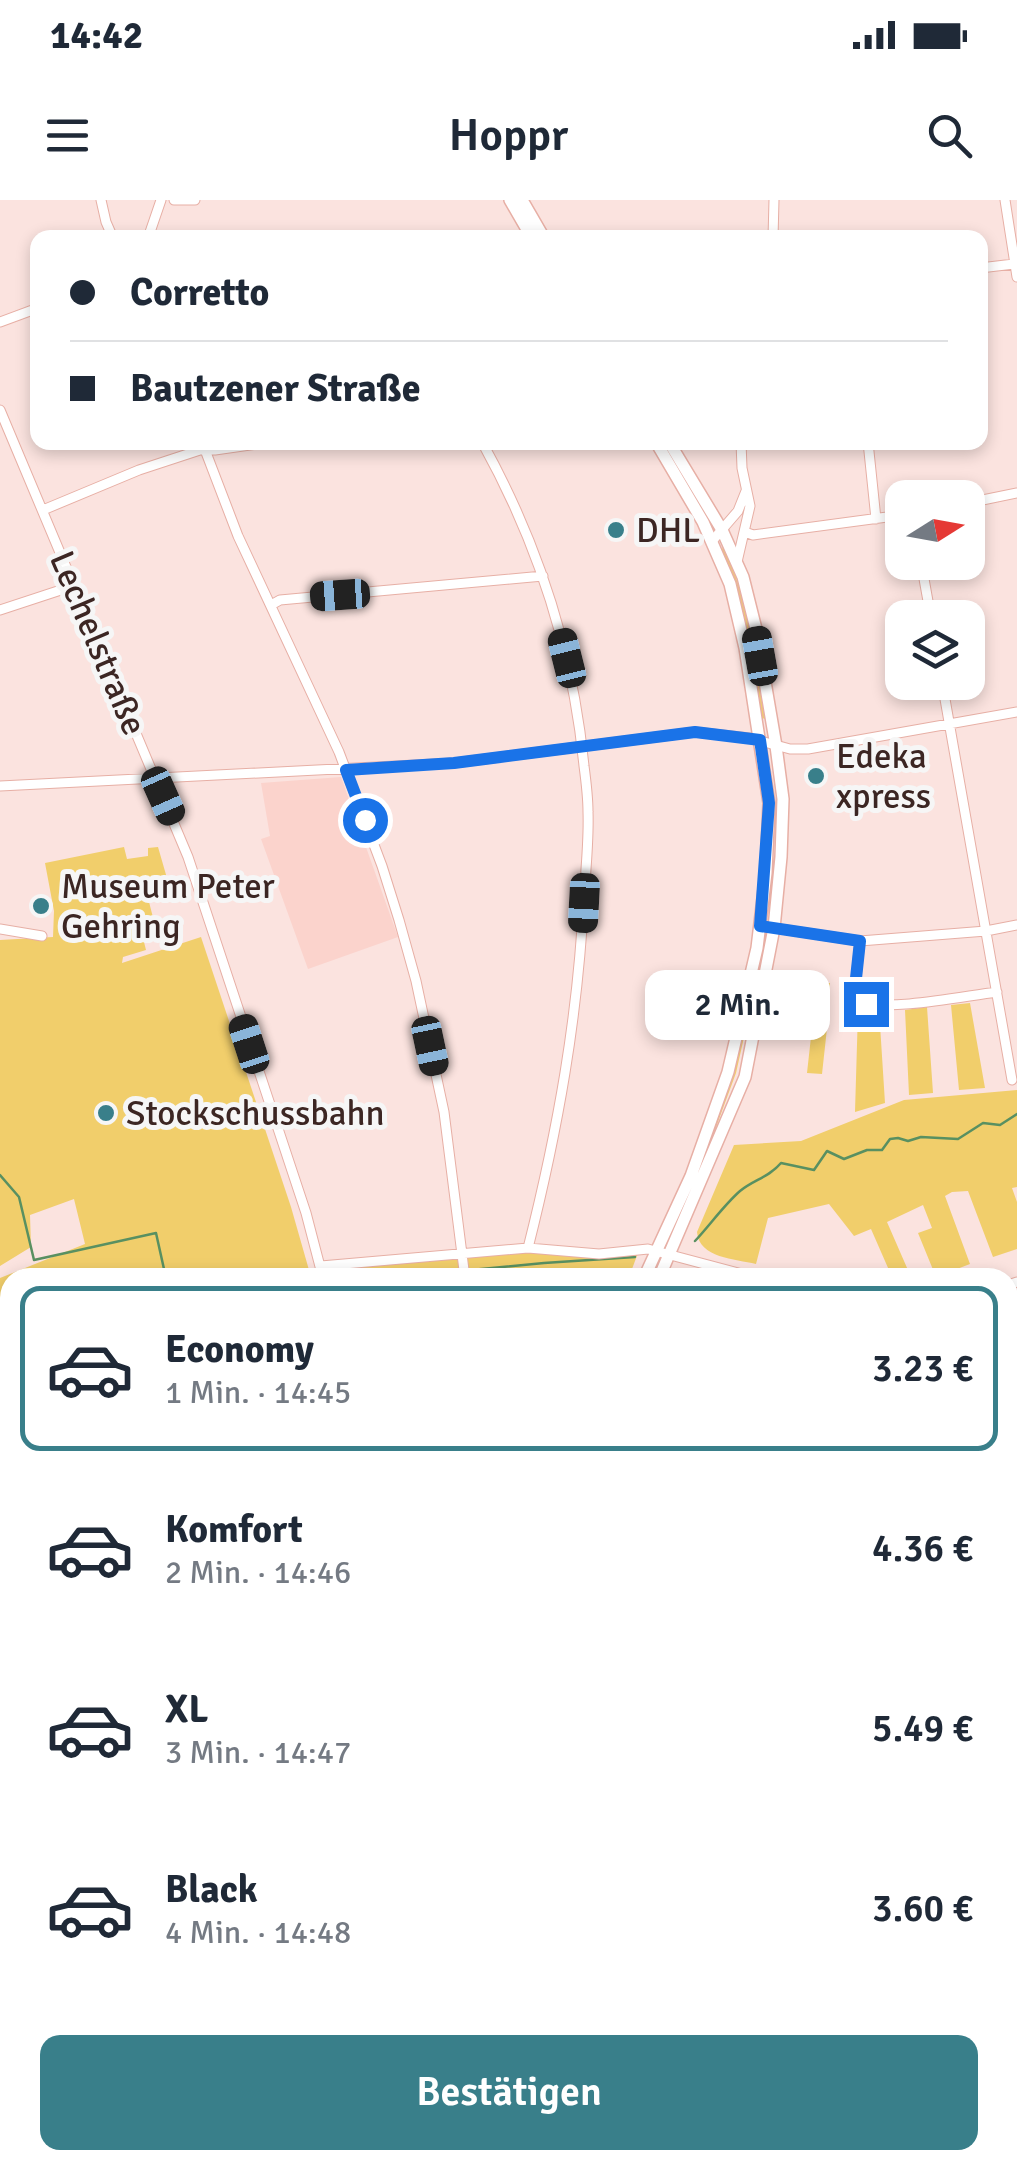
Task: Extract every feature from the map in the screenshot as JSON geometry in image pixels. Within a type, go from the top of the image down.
[{"type":"main road","points":[[510,200],[527,230]]},
{"type":"main road","points":[[522,200],[539,230]]},
{"type":"main road","points":[[661,450],[737,562],[756,629],[782,799],[774,928],[745,1076],[665,1268]]},
{"type":"main road","points":[[648,1268],[691,1176],[728,1072],[747,1000],[760,926],[769,803],[738,613],[717,535],[673,450]]},
{"type":"street","points":[[101,200],[110,230]]},
{"type":"street","points":[[151,230],[161,200]]},
{"type":"street","points":[[174,200],[195,200]]},
{"type":"street","points":[[774,200],[774,230]]},
{"type":"street","points":[[1009,205],[1017,277]]},
{"type":"street","points":[[988,267],[1014,264]]},
{"type":"street","points":[[0,322],[30,311]]},
{"type":"street","name":"Lechelstraße","points":[[0,410],[188,857],[321,1268]]},
{"type":"street","points":[[43,510],[192,450]]},
{"type":"street","points":[[204,450],[238,536],[346,770],[388,884],[416,981],[444,1112],[463,1268]]},
{"type":"street","points":[[486,450],[520,516],[560,630],[574,687],[588,810],[574,1022],[559,1116],[528,1248]]},
{"type":"street","points":[[737,562],[750,506],[741,450]]},
{"type":"street","points":[[869,450],[876,519]]},
{"type":"street","points":[[717,535],[738,511],[746,491]]},
{"type":"street","points":[[985,499],[1017,493]]},
{"type":"street","points":[[745,532],[753,535],[885,517]]},
{"type":"street","points":[[272,605],[280,600],[543,576]]},
{"type":"street","points":[[0,610],[73,586]]},
{"type":"street","points":[[945,700],[1012,1080]]},
{"type":"street","points":[[0,786],[454,763],[695,732],[808,750],[1017,712]]},
{"type":"street","points":[[760,926],[860,941],[1017,925]]},
{"type":"street","points":[[0,929],[42,936]]},
{"type":"street","points":[[860,941],[856,1002],[902,1003],[997,992]]},
{"type":"street","points":[[355,1268],[528,1248],[599,1254],[656,1250],[719,1268]]},
{"type":"shaded area","points":[[723,546],[745,609],[765,719],[751,654],[721,554]]},
{"type":"shaded area","points":[[341,777],[398,937],[308,969],[261,839],[270,836],[261,783]]},
{"type":"shaded area","points":[[124,847],[127,859],[148,856],[148,848],[158,847],[171,892],[148,898],[158,937],[144,942],[146,950],[123,957],[122,963],[201,937],[308,1268],[25,1268],[85,1244],[74,1199],[30,1215],[31,1247],[0,1266],[0,940],[53,937],[54,911],[45,863]]},
{"type":"shaded area","points":[[758,951],[763,952],[736,1073],[705,1157],[670,1239],[703,1156]]},
{"type":"shaded area","points":[[817,983],[830,983],[822,1074],[807,1073]]},
{"type":"shaded area","points":[[970,1003],[985,1088],[959,1090],[951,1005]]},
{"type":"shaded area","points":[[927,1007],[933,1093],[909,1095],[905,1010]]},
{"type":"shaded area","points":[[879,1009],[885,1103],[855,1112],[858,1011]]},
{"type":"shaded area","points":[[1017,1090],[1017,1187],[1012,1188],[1017,1202],[1017,1249],[993,1257],[968,1191],[945,1196],[970,1264],[960,1268],[932,1268],[918,1233],[932,1228],[923,1205],[887,1222],[907,1268],[888,1268],[871,1229],[854,1236],[829,1204],[768,1218],[756,1264],[719,1256],[699,1241],[697,1232],[734,1145],[801,1141],[904,1100]]},
{"type":"shaded area","points":[[529,1250],[638,1253],[632,1268],[340,1268]]},
{"type":"waterway","points":[[695,1241],[740,1191],[781,1163],[814,1170],[827,1151],[844,1159],[867,1150],[882,1150],[890,1139],[958,1139],[983,1123],[1000,1125],[1017,1114]]},
{"type":"waterway","points":[[0,1175],[19,1197],[34,1260],[156,1233],[164,1268]]},
{"type":"waterway","points":[[492,1268],[635,1257]]},
{"type":"place","name":"DHL","points":[[616,530]]},
{"type":"place","name":"Edeka xpress","points":[[816,776]]},
{"type":"place","name":"Museum Peter Gehring","points":[[41,906]]},
{"type":"place","name":"Stockschussbahn","points":[[106,1113]]},
{"type":"route","points":[[365,820],[346,770],[454,763],[695,732],[760,740],[769,803],[760,926],[860,941],[854,997],[856,1002],[866,1004]]}]
